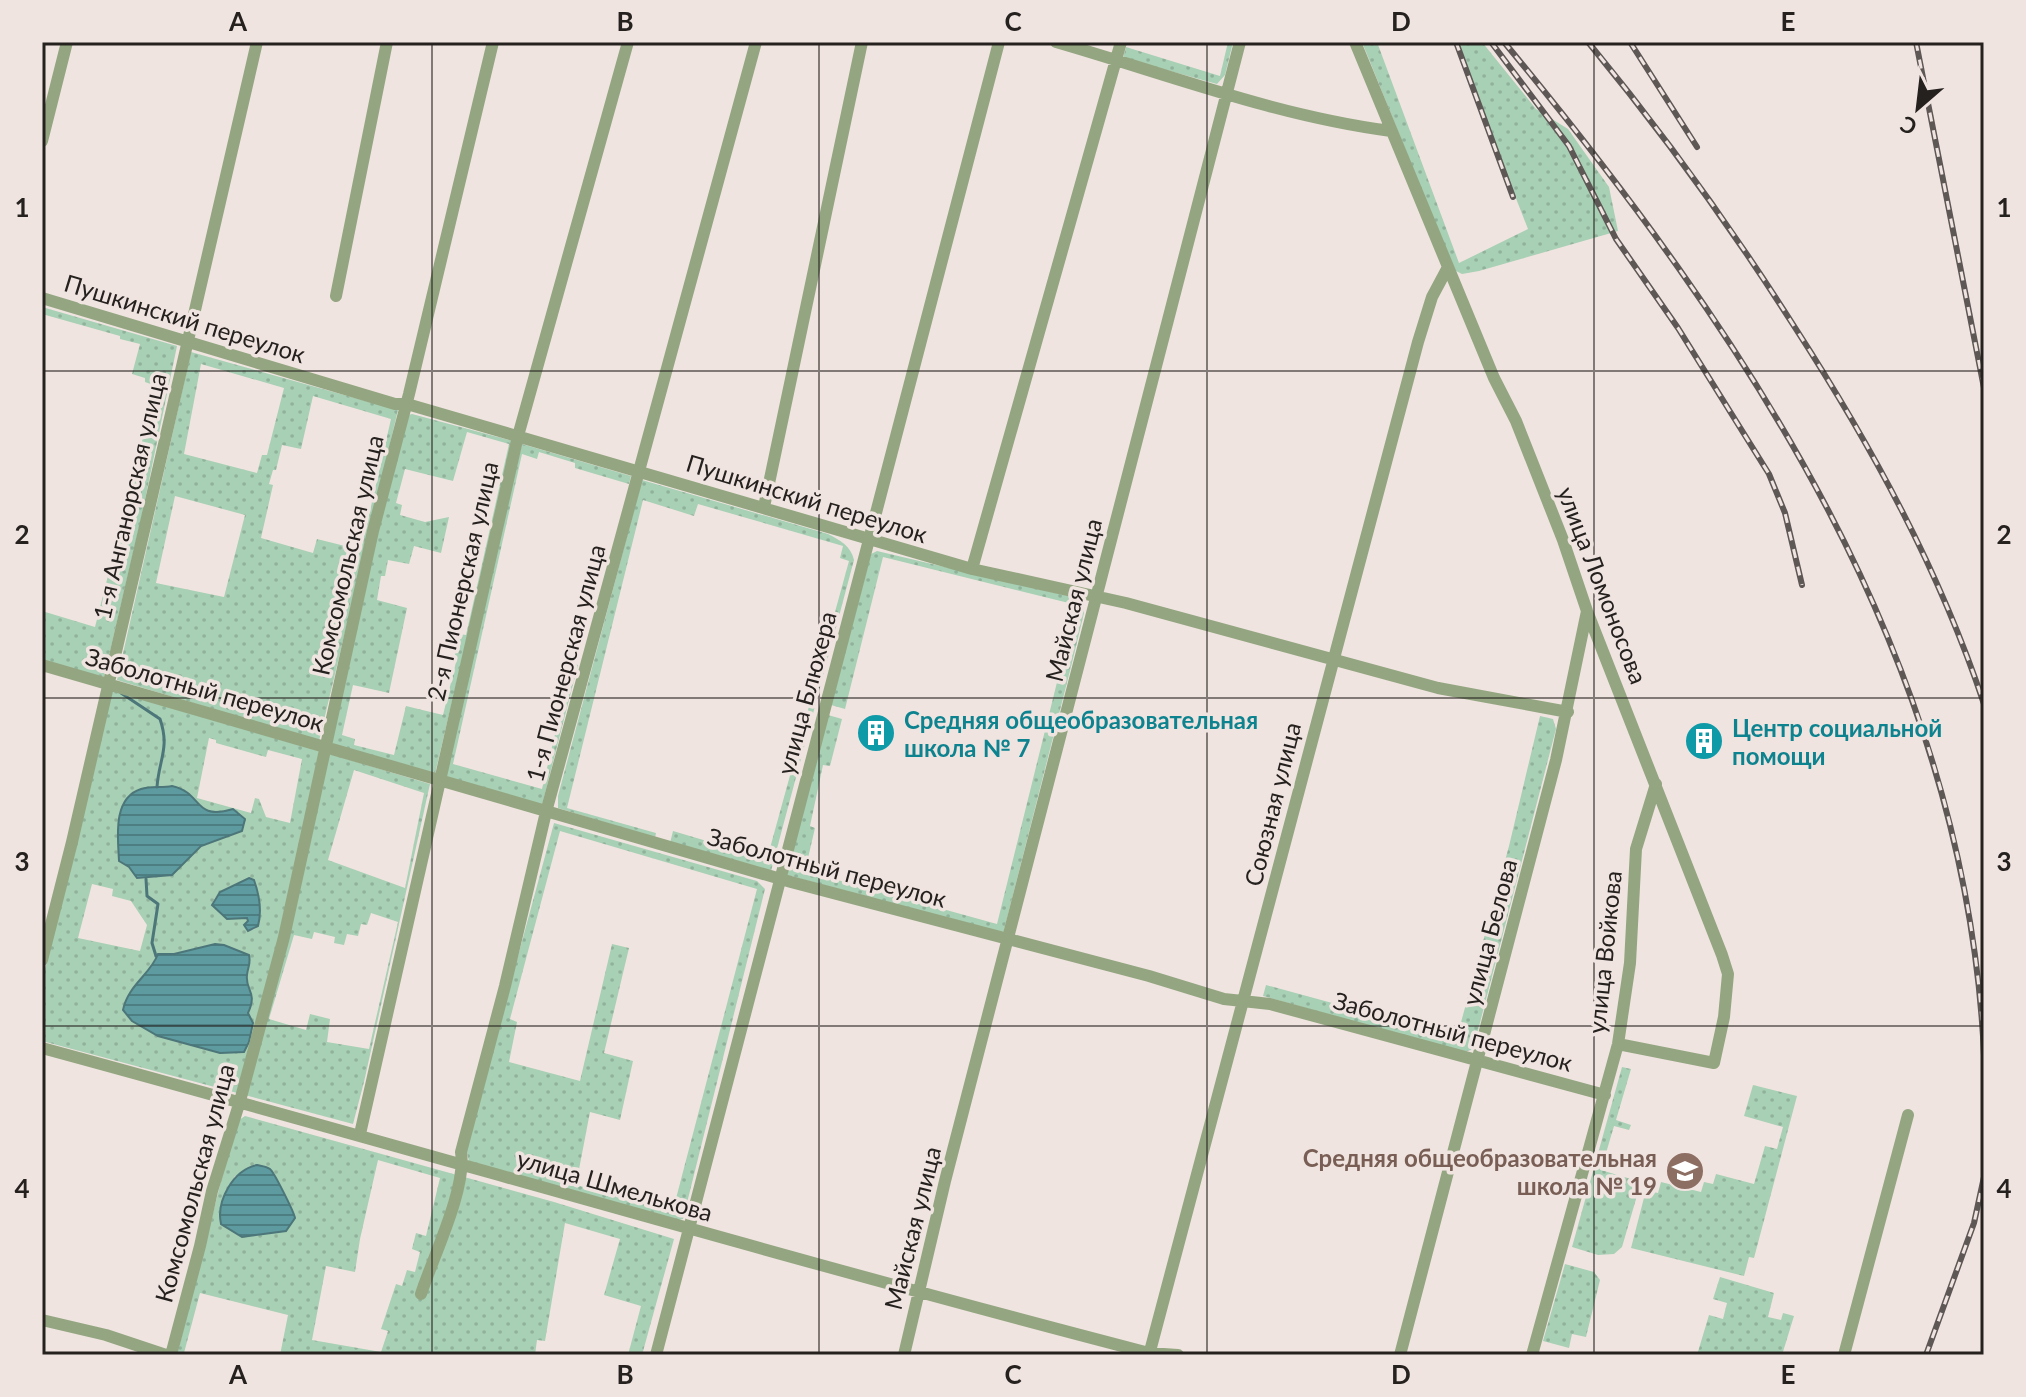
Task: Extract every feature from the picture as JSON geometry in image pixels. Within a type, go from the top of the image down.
[{"type":"street","points":[[42,141],[67,42]]},
{"type":"street","name":"1-я Анганорская улица","points":[[42,960],[257,42]]},
{"type":"street","points":[[336,296],[387,42]]},
{"type":"street","name":"Комсомольская улица","points":[[168,1355],[284,937],[373,531],[407,404],[493,42]]},
{"type":"street","name":"2-я Пионерская улица","points":[[360,1134],[518,436],[628,42]]},
{"type":"street","name":"1-я Пионерская улица","points":[[421,1294],[458,1192],[463,1166],[461,1152],[505,986],[546,812],[756,42]]},
{"type":"street","points":[[764,507],[862,42]]},
{"type":"street","name":"улица Блюхера","points":[[656,1355],[999,42]]},
{"type":"street","points":[[1056,42],[1227,94],[1316,117],[1391,131]]},
{"type":"street","points":[[972,569],[1121,42]]},
{"type":"street","name":"Майская улица","points":[[904,1355],[1008,938],[1240,42]]},
{"type":"street","name":"улица Ломоносова","points":[[1355,42],[1494,378],[1516,421],[1727,969],[1724,1017],[1714,1063],[1618,1044]]},
{"type":"street","name":"Союзная улица","points":[[1149,1354],[1423,324],[1436,287],[1448,267]]},
{"type":"street","name":"Пушкинский переулок","points":[[42,298],[395,404],[407,404],[972,569],[1126,603],[1438,688],[1568,712]]},
{"type":"street","name":"улица Белова","points":[[1400,1355],[1568,712],[1587,611]]},
{"type":"street","name":"Заболотный переулок","points":[[42,665],[779,878],[1224,999],[1270,1004],[1605,1095]]},
{"type":"street","name":"улица Войкова","points":[[1532,1355],[1618,1044],[1630,963],[1636,849],[1656,784]]},
{"type":"street","name":"улица Шмелькова","points":[[42,1048],[360,1134],[463,1166],[919,1293],[1149,1354],[1178,1355]]},
{"type":"street","points":[[1844,1355],[1908,1115]]},
{"type":"street","points":[[42,1320],[106,1335],[168,1355]]},
{"type":"green space","points":[[1228,42],[1233,42],[1225,75],[1217,84],[1123,58],[1126,47],[1220,76]]},
{"type":"green space","points":[[1362,42],[1377,42],[1459,263],[1528,229],[1455,42],[1482,42],[1536,109],[1568,129],[1609,187],[1618,231],[1479,271],[1462,274],[1454,270]]},
{"type":"green space","points":[[42,307],[177,346],[104,677],[42,662],[42,611],[95,627],[156,386],[132,374],[140,344],[42,314]]},
{"type":"green space","points":[[191,352],[398,410],[319,741],[117,680]],"holes":[[[201,364],[284,388],[267,455],[262,455],[257,473],[184,454]],[[313,396],[391,419],[361,550],[317,539],[313,553],[261,538],[273,485],[269,484],[282,445],[301,449]],[[175,496],[245,515],[224,597],[156,583]]]},
{"type":"green space","points":[[408,415],[513,441],[435,774],[330,745],[370,559]],"holes":[[[467,432],[509,444],[466,635],[459,634],[456,662],[443,715],[406,706],[394,755],[354,745],[355,739],[342,735],[353,685],[389,693],[407,608],[377,600],[381,576],[385,576],[388,560],[409,564],[414,546],[441,553],[449,517],[425,522],[400,515],[402,505],[396,503],[405,469],[453,481]]]},
{"type":"green space","points":[[522,444],[631,476],[629,484],[575,468],[575,463],[539,452],[537,459],[522,454],[453,764],[542,789],[572,663],[578,665],[542,805],[443,777]]},
{"type":"green space","points":[[642,480],[828,534],[844,544],[853,555],[771,871],[670,843],[673,831],[767,859],[849,561],[840,558],[843,546],[698,504],[694,516],[643,500],[567,808],[656,833],[655,838],[558,808],[558,796]]},
{"type":"green space","points":[[877,551],[1077,598],[1084,603],[1073,659],[1003,934],[787,875],[828,715],[842,719],[830,766],[823,765],[810,826],[815,828],[805,871],[997,924],[1064,654],[1071,655],[1081,606],[883,557],[845,709],[831,705],[871,554]]},
{"type":"green space","points":[[113,689],[430,784],[353,1124],[42,1041],[42,982]],"holes":[[[209,738],[216,740],[216,743],[266,757],[268,750],[302,759],[290,823],[266,817],[259,799],[255,798],[251,813],[197,798]],[[354,770],[424,793],[405,888],[328,860]],[[173,786],[190,795],[204,809],[211,812],[233,809],[245,819],[242,831],[201,846],[172,875],[137,878],[129,867],[119,861],[118,824],[128,799],[135,792]],[[249,878],[254,880],[260,911],[255,929],[248,931],[244,925],[247,918],[227,919],[212,905],[222,891]],[[92,884],[113,889],[112,896],[131,901],[147,925],[140,951],[78,938]],[[371,913],[398,922],[369,1049],[327,1042],[330,1019],[310,1014],[306,1030],[269,1019],[294,935],[312,939],[314,932],[335,937],[334,943],[344,945],[347,934],[358,936],[361,924],[367,925]],[[215,944],[249,955],[247,980],[251,1000],[247,1014],[253,1023],[244,1052],[220,1053],[158,1036],[132,1021],[124,1010],[126,1001],[158,954],[174,954]]]},
{"type":"green space","points":[[1540,716],[1553,719],[1556,729],[1471,1050],[1463,1052],[1263,996],[1266,985],[1457,1037],[1509,846]]},
{"type":"green space","points":[[554,823],[757,881],[765,889],[683,1219],[469,1162],[466,1148]],"holes":[[[560,831],[757,889],[673,1210],[576,1185],[590,1112],[620,1120],[633,1061],[604,1053],[629,948],[612,944],[580,1081],[509,1062],[517,1022],[510,1019]]]},
{"type":"green space","points":[[1622,1067],[1631,1069],[1616,1120],[1631,1125],[1629,1130],[1614,1126],[1601,1170],[1641,1182],[1622,1247],[1614,1254],[1598,1255],[1572,1247]]},
{"type":"green space","points":[[1753,1085],[1797,1096],[1754,1258],[1749,1257],[1744,1276],[1631,1248],[1646,1190],[1658,1193],[1661,1182],[1701,1192],[1704,1182],[1713,1184],[1716,1174],[1754,1184],[1765,1146],[1777,1149],[1783,1127],[1744,1116]]},
{"type":"green space","points":[[245,1116],[554,1202],[674,1239],[642,1355],[628,1355],[641,1306],[604,1295],[620,1239],[565,1223],[545,1341],[537,1340],[535,1355],[280,1355],[288,1315],[200,1293],[184,1353],[188,1355],[177,1355],[236,1122]],"holes":[[[378,1160],[440,1178],[426,1236],[416,1233],[412,1249],[420,1252],[415,1272],[407,1270],[402,1286],[396,1284],[381,1329],[388,1331],[381,1352],[312,1340],[326,1266],[355,1272]],[[274,1173],[282,1192],[259,1235],[240,1233],[220,1209],[235,1176]]]},
{"type":"green space","points":[[1565,1264],[1594,1272],[1600,1280],[1586,1337],[1572,1334],[1569,1348],[1543,1341]]},
{"type":"green space","points":[[1720,1277],[1774,1293],[1768,1317],[1781,1320],[1783,1313],[1794,1316],[1782,1355],[1697,1355],[1709,1315],[1723,1319],[1727,1303],[1713,1299]]},
{"type":"water","points":[[172,786],[189,794],[204,809],[220,812],[233,809],[245,819],[242,831],[201,846],[172,875],[137,878],[129,867],[119,861],[121,810],[125,801],[141,789]]},
{"type":"water","points":[[249,878],[256,885],[260,914],[258,926],[248,931],[244,925],[247,918],[227,919],[212,905],[220,892]]},
{"type":"water","points":[[215,944],[249,955],[247,980],[252,1000],[248,1013],[253,1023],[244,1052],[220,1053],[158,1036],[132,1021],[123,1010],[129,994],[158,954],[174,954]]},
{"type":"water","points":[[257,1165],[270,1169],[295,1218],[286,1231],[242,1237],[221,1224],[221,1206],[234,1180],[248,1168]]},
{"type":"waterway","points":[[121,693],[160,719],[164,746],[157,787]]},
{"type":"waterway","points":[[146,879],[147,896],[158,904],[152,943],[156,956]]},
{"type":"railway","points":[[1456,42],[1513,197]]},
{"type":"railway","points":[[1491,42],[1569,146],[1616,239],[1678,328],[1769,474],[1785,513],[1802,585]]},
{"type":"railway","points":[[1504,42],[1594,154],[1679,269],[1758,388],[1828,511],[1888,638],[1936,771],[1968,910],[1984,1055]]},
{"type":"railway","points":[[1588,42],[1721,217],[1850,416],[1924,556],[1984,704]]},
{"type":"railway","points":[[1630,42],[1697,147]]},
{"type":"railway","points":[[1916,42],[1984,388]]},
{"type":"railway","points":[[1926,1355],[1974,1223],[1984,1177]]},
{"type":"place","name":"Средняя общеобразовательная школа № 7","points":[[876,733]]},
{"type":"place","name":"Центр социальной помощи","points":[[1704,741]]},
{"type":"place","name":"Средняя общеобразовательная школа № 19","points":[[1685,1171]]}]
